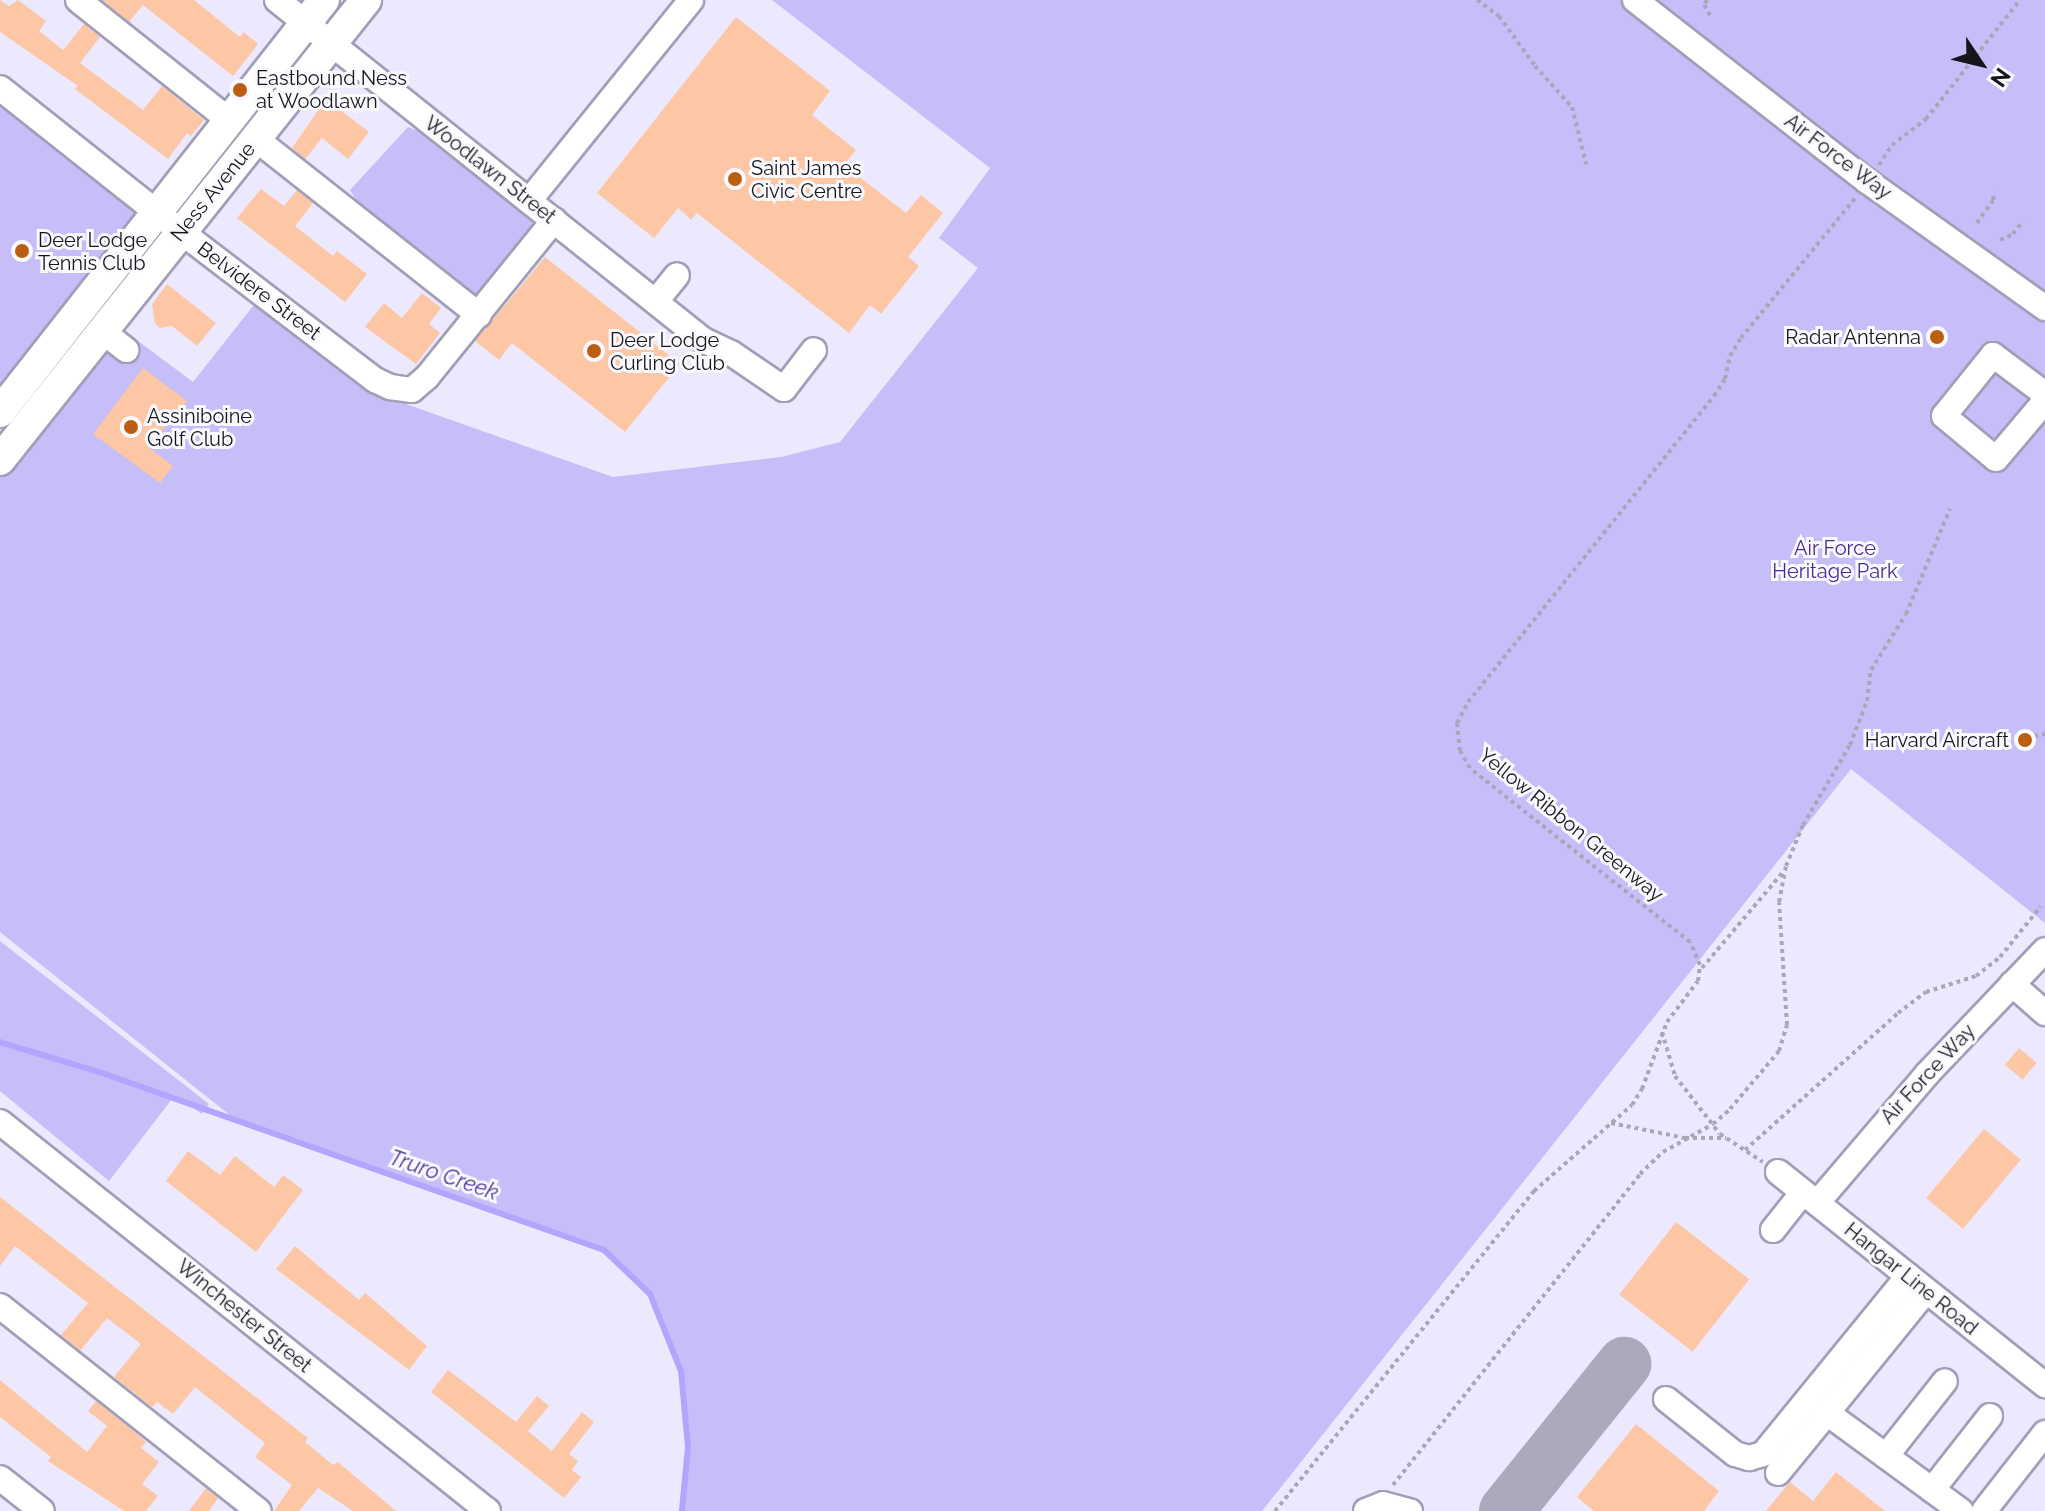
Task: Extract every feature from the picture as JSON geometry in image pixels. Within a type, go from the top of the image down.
[{"type":"main road","name":"Ness Avenue","points":[[11,405],[102,331],[366,0]]},
{"type":"main road","name":"Ness Avenue","points":[[0,460],[11,405],[157,212],[315,12]]},
{"type":"street","points":[[78,0],[229,120]]},
{"type":"street","name":"Woodlawn Street","points":[[277,0],[315,12],[332,44],[703,340],[731,353],[784,389],[814,350]]},
{"type":"street","points":[[529,201],[691,0]]},
{"type":"street","name":"Air Force Way","points":[[1635,0],[1867,181],[2045,308]]},
{"type":"street","name":"Belvidere Street","points":[[0,88],[375,380],[390,387],[412,390],[445,357],[479,315]]},
{"type":"street","points":[[256,139],[479,315],[554,220]]},
{"type":"street","points":[[656,301],[677,275]]},
{"type":"street","points":[[102,331],[126,350]]},
{"type":"street","points":[[2045,394],[1993,355],[1944,416],[1996,459],[2045,401]]},
{"type":"street","name":"Air Force Way","points":[[1773,1230],[1810,1198],[2045,950]]},
{"type":"street","points":[[2012,984],[2045,1013]]},
{"type":"street","name":"Winchester Street","points":[[0,1122],[488,1511]]},
{"type":"street","name":"Hangar Line Road","points":[[1778,1172],[2045,1385]]},
{"type":"street","points":[[1666,1399],[1735,1454],[1749,1458],[1763,1454],[1917,1284]]},
{"type":"street","points":[[1778,1473],[1827,1413],[1917,1284]]},
{"type":"street","points":[[0,1306],[259,1511]]},
{"type":"street","points":[[1886,1456],[1945,1381]]},
{"type":"street","points":[[1827,1413],[1961,1511]]},
{"type":"street","points":[[1932,1490],[1990,1416]]},
{"type":"street","points":[[1984,1511],[2045,1433]]},
{"type":"street","points":[[0,1478],[42,1511]]},
{"type":"street","points":[[1370,1510],[1383,1504],[1410,1511]]},
{"type":"path","points":[[1477,0],[1499,16],[1535,66],[1572,107],[1586,164]]},
{"type":"path","points":[[1707,0],[1704,5],[1710,15]]},
{"type":"path","name":"Yellow Ribbon Greenway","points":[[1700,970],[1690,942],[1470,768],[1460,751],[1457,723],[1468,702],[1714,396],[1741,338],[1867,181],[1892,145],[1926,119],[2020,0]]},
{"type":"path","points":[[1977,223],[1993,200],[1994,192]]},
{"type":"path","points":[[2000,240],[2013,234],[2023,221]]},
{"type":"path","points":[[1370,1510],[1640,1174],[1663,1152],[1713,1124],[1730,1109],[1779,1051],[1787,1025],[1779,902],[1785,869],[1803,825],[1850,745],[1867,701],[1871,670],[1906,614],[1950,509]]},
{"type":"path","points":[[2034,736],[2045,734]]},
{"type":"path","points":[[1275,1511],[1534,1191],[1638,1097],[1662,1031],[1692,992],[1700,970],[1785,869]]},
{"type":"path","points":[[1745,1150],[1849,1053],[1907,1006],[1926,992],[1976,976],[2000,957],[2041,906]]},
{"type":"path","points":[[1662,1031],[1675,1076],[1713,1124],[1726,1138],[1778,1172]]},
{"type":"path","points":[[1611,1123],[1685,1138],[1726,1138]]},
{"type":"green space","name":"Assiniboine Golf Club","points":[[772,0],[2045,0],[2045,923],[1851,769],[1262,1511],[682,1511],[688,1449],[681,1371],[650,1294],[604,1250],[236,1120],[0,932],[0,460],[110,320],[193,382],[264,292],[375,380],[412,390],[406,404],[613,477],[781,457],[840,442],[978,268],[939,238],[990,168]]},
{"type":"green space","points":[[0,88],[157,212],[0,391]]},
{"type":"green space","points":[[408,127],[436,138],[528,213],[535,231],[479,299],[466,297],[361,208],[350,190]]},
{"type":"green space","points":[[0,941],[209,1104],[202,1114],[175,1095],[109,1181],[0,1091]]},
{"type":"building","points":[[0,0],[9,6],[18,0],[46,21],[39,31],[63,50],[84,24],[100,37],[80,63],[143,110],[162,86],[204,120],[191,136],[187,133],[168,159],[75,89],[78,86],[0,32]]},
{"type":"building","points":[[102,0],[194,0],[240,37],[244,32],[258,44],[233,76],[143,5],[129,22]]},
{"type":"building","name":"Saint James Civic Centre","points":[[736,17],[830,91],[812,115],[856,150],[844,165],[906,213],[921,195],[943,213],[908,257],[919,266],[881,314],[870,305],[849,333],[697,213],[691,220],[678,208],[654,238],[597,193]]},
{"type":"building","points":[[326,99],[369,132],[348,159],[322,138],[305,159],[292,148]]},
{"type":"building","points":[[261,189],[284,206],[297,190],[313,203],[295,226],[333,256],[337,251],[367,274],[345,302],[237,218]]},
{"type":"building","name":"Deer Lodge Curling Club","points":[[545,257],[680,364],[625,432],[512,343],[499,360],[475,341]]},
{"type":"building","points":[[167,284],[216,323],[197,346],[172,326],[160,328],[155,323],[152,304]]},
{"type":"building","points":[[422,293],[441,308],[429,324],[440,333],[416,364],[365,327],[384,303],[402,318]]},
{"type":"building","name":"Assiniboine Golf Club","points":[[143,368],[187,401],[148,447],[173,466],[160,483],[93,434]]},
{"type":"building","points":[[2019,1048],[2037,1063],[2022,1080],[2005,1065]]},
{"type":"building","points":[[1984,1129],[2021,1160],[1963,1229],[1926,1198]]},
{"type":"building","points":[[188,1151],[220,1175],[235,1156],[274,1187],[283,1175],[303,1190],[256,1252],[166,1181]]},
{"type":"building","points":[[0,1197],[308,1438],[305,1442],[333,1465],[338,1462],[396,1511],[353,1511],[318,1488],[299,1511],[274,1511],[292,1485],[255,1457],[265,1443],[195,1387],[173,1414],[157,1402],[152,1407],[114,1377],[141,1344],[107,1318],[80,1351],[61,1335],[88,1303],[15,1246],[0,1266]]},
{"type":"building","points":[[1676,1222],[1749,1279],[1693,1352],[1619,1294]]},
{"type":"building","points":[[295,1246],[359,1300],[365,1293],[427,1346],[409,1370],[276,1269]]},
{"type":"building","points":[[448,1370],[516,1422],[537,1396],[549,1406],[528,1431],[552,1451],[582,1412],[594,1422],[569,1454],[578,1461],[572,1470],[581,1477],[564,1498],[431,1392]]},
{"type":"building","points":[[0,1380],[87,1452],[107,1426],[88,1411],[96,1401],[134,1431],[146,1442],[141,1448],[159,1462],[142,1484],[158,1496],[146,1511],[124,1511],[48,1461],[51,1457],[0,1417]]},
{"type":"building","points":[[1636,1424],[1719,1491],[1704,1511],[1594,1511],[1577,1497]]},
{"type":"building","points":[[1836,1472],[1885,1511],[1766,1511],[1790,1482],[1813,1501]]},
{"type":"building","points":[[206,1488],[218,1498],[209,1511],[189,1511]]},
{"type":"waterway","name":"Truro Creek","points":[[0,1042],[105,1074],[604,1250],[650,1294],[681,1371],[688,1447],[682,1511]]},
{"type":"taxiway","points":[[1506,1511],[1624,1364]]},
{"type":"place","name":"Eastbound Ness at Woodlawn","points":[[240,90]]},
{"type":"place","name":"Saint James Civic Centre","points":[[735,179]]},
{"type":"place","name":"Deer Lodge Tennis Club","points":[[22,251]]},
{"type":"place","name":"Radar Antenna","points":[[1937,337]]},
{"type":"place","name":"Deer Lodge Curling Club","points":[[594,351]]},
{"type":"place","name":"Assiniboine Golf Club","points":[[131,427]]},
{"type":"place","name":"Harvard Aircraft","points":[[2025,740]]},
{"type":"park label","name":"Air Force Heritage Park","points":[[1835,560]]}]
